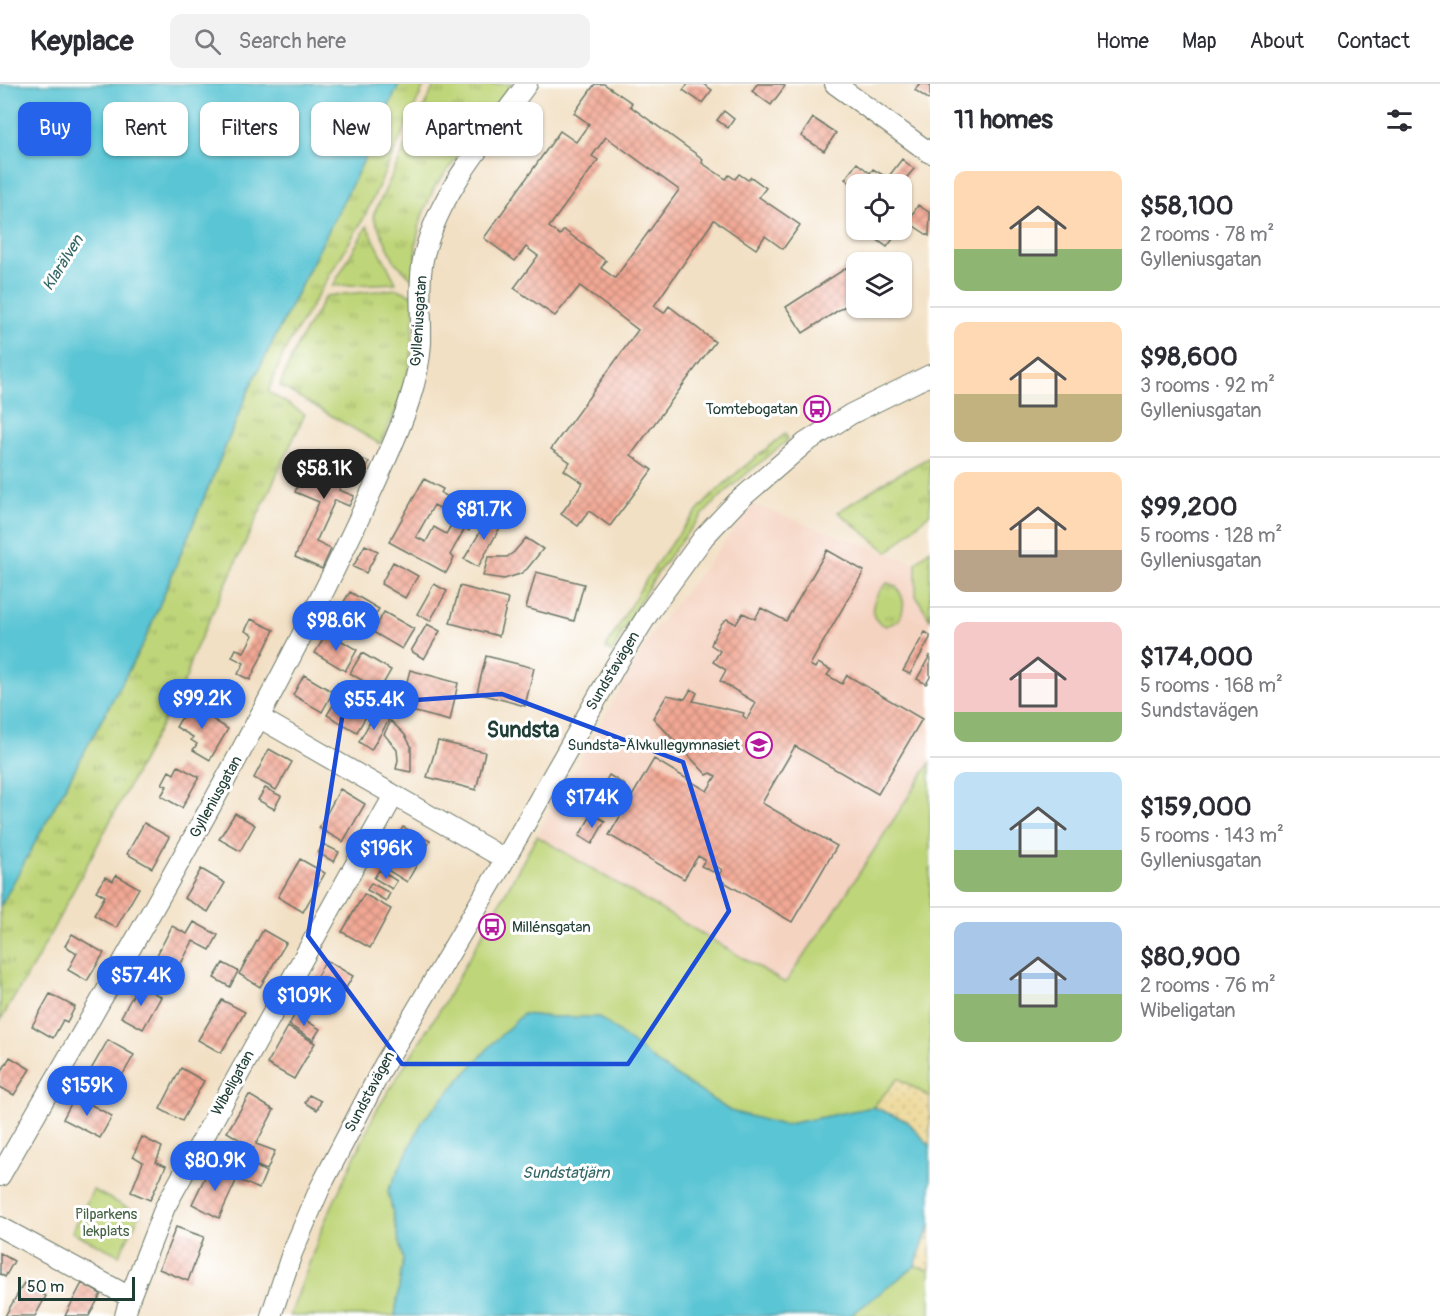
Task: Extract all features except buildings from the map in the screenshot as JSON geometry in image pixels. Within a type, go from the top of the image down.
[{"type":"street","name":"Gylleniusgatan","points":[[0,1176],[260,718],[320,601],[398,431],[413,386],[421,347],[424,255],[436,215],[467,166],[526,84]]},
{"type":"street","points":[[835,84],[930,153]]},
{"type":"street","name":"Sundstavägen","points":[[271,1316],[301,1232],[354,1120],[616,665],[650,611],[704,537],[737,502],[805,443],[851,414],[930,375]]},
{"type":"street","points":[[260,718],[505,859]]},
{"type":"street","name":"Wibeligatan","points":[[127,1306],[165,1207],[394,795]]},
{"type":"street","points":[[0,1227],[127,1306]]},
{"type":"highlighted area","points":[[502,694],[683,762],[729,911],[628,1064],[402,1064],[308,936],[344,705]]},
{"type":"shaded area","name":"Sundsta-Älvkullegymnasiet","points":[[753,505],[916,563],[916,596],[930,619],[930,763],[831,917],[785,983],[537,836],[651,635]]},
{"type":"green space","points":[[399,84],[425,84],[417,102],[403,102],[403,132],[365,216],[285,350],[268,392],[305,414],[191,659],[187,676],[36,961],[0,1021],[0,907],[144,642],[251,385],[366,156],[391,156],[391,102]]},
{"type":"green space","points":[[435,84],[513,84],[499,102],[427,102]]},
{"type":"green space","points":[[403,152],[403,156],[458,156],[434,188],[422,216],[416,243],[415,281],[395,262],[373,216]]},
{"type":"green space","points":[[367,226],[396,283],[333,286]]},
{"type":"green space","points":[[397,289],[415,296],[411,361],[398,406],[380,444],[280,386],[296,347],[326,296]]},
{"type":"green space","points":[[785,434],[788,440],[726,491],[688,533],[645,592],[612,653],[606,648],[618,626],[644,583],[687,523],[729,480]]},
{"type":"green space","points":[[930,457],[930,513],[888,552],[838,512],[886,481]]},
{"type":"green space","points":[[930,549],[930,619],[916,596],[916,563]]},
{"type":"green space","points":[[887,583],[896,586],[903,603],[898,621],[886,626],[875,618],[873,606],[878,594]]},
{"type":"green space","points":[[930,763],[930,1097],[898,1078],[873,1107],[783,1125],[730,1111],[661,1066],[599,1017],[552,1017],[523,1014],[388,1191],[403,1259],[395,1316],[290,1316],[324,1223],[376,1111],[444,1003],[537,836],[785,983],[831,917]]},
{"type":"green space","name":"Pilparkens lekplats","points":[[93,1190],[140,1214],[119,1255],[72,1232]]},
{"type":"green space","points":[[915,1266],[930,1270],[930,1316],[850,1316]]},
{"type":"sand","points":[[898,1078],[930,1097],[930,1146],[907,1121],[873,1107]]},
{"type":"sand","points":[[930,1224],[930,1270],[915,1266]]},
{"type":"water","name":"Klarälven","points":[[0,84],[399,84],[391,102],[311,102],[311,156],[366,156],[251,385],[144,642],[0,907]]},
{"type":"water","name":"Sundstatjärn","points":[[523,1014],[552,1017],[599,1017],[661,1066],[730,1111],[783,1125],[873,1107],[907,1121],[930,1146],[930,1224],[915,1266],[850,1316],[395,1316],[403,1259],[388,1191],[423,1120],[493,1043]]},
{"type":"place","name":"Tomtebogatan","points":[[817,409]]},
{"type":"place","name":"Sundsta-Älvkullegymnasiet","points":[[759,745]]},
{"type":"place","name":"Millénsgatan","points":[[492,927]]},
{"type":"district","name":"Sundsta","points":[[523,730]]}]
